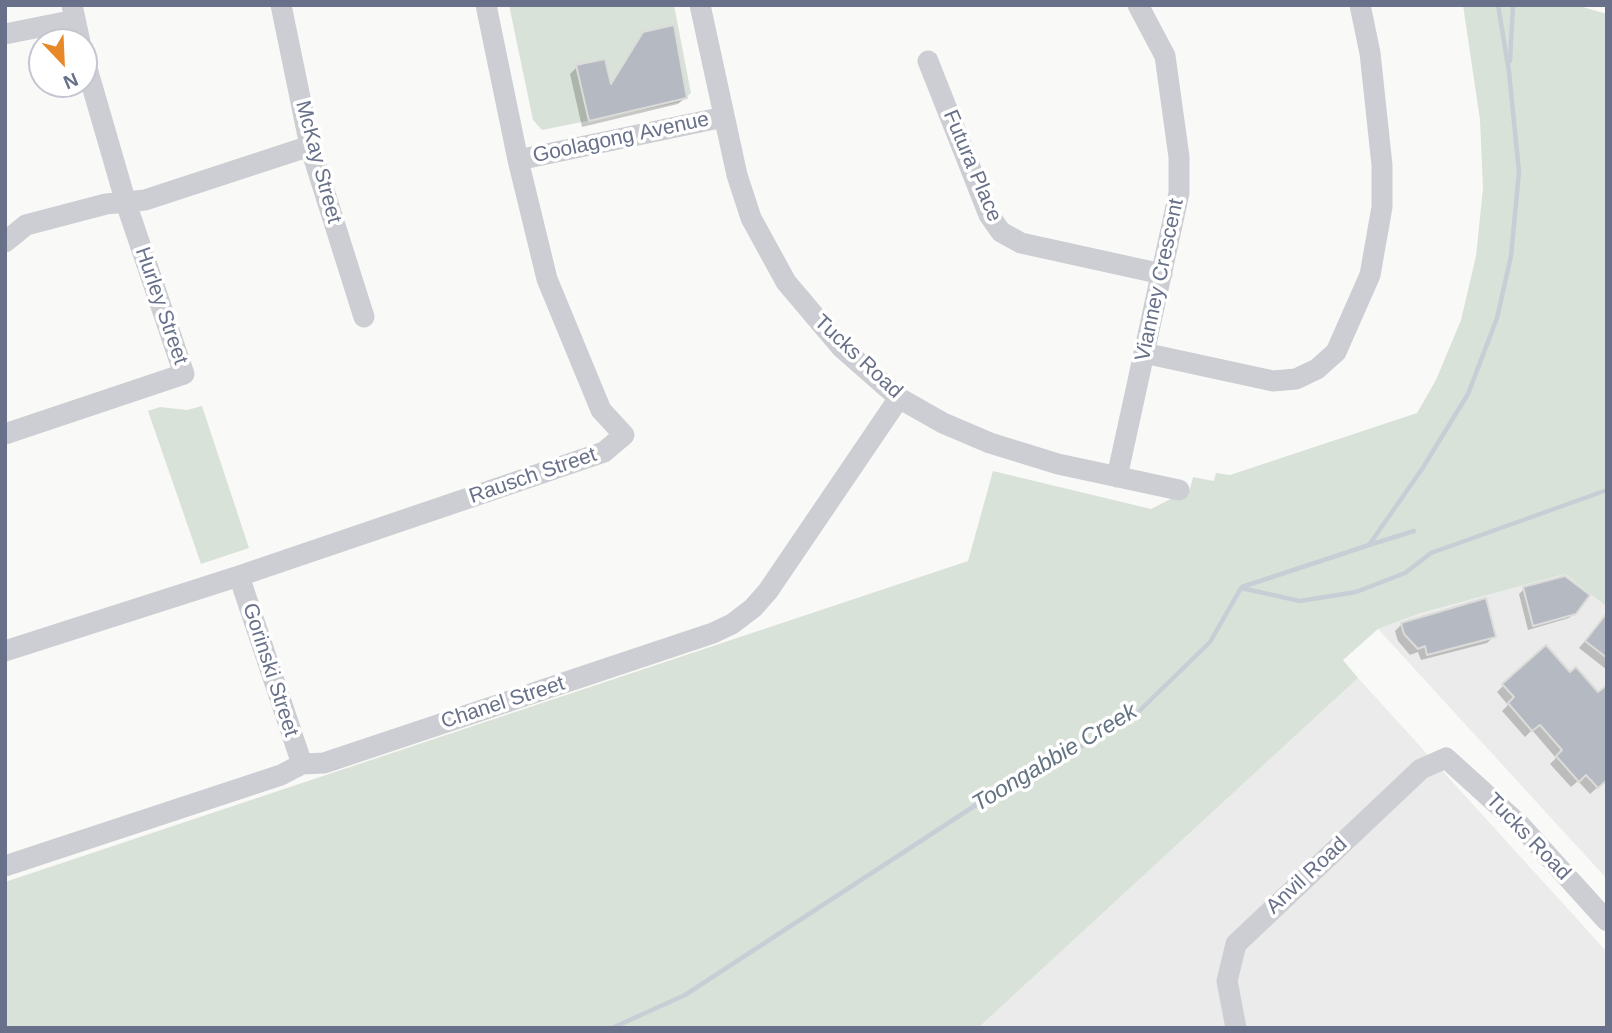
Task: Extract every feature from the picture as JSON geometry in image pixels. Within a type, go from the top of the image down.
[{"type":"street","name":"McKay Street","points":[[281,5],[310,146],[364,317]]},
{"type":"street","name":"Rausch Street","points":[[5,651],[239,576],[604,452],[624,435],[601,410],[547,278],[518,160],[486,5]]},
{"type":"street","name":"Tucks Road","points":[[700,5],[724,117],[751,218],[786,282],[841,347],[899,398],[943,423],[990,443],[1058,464],[1179,490]]},
{"type":"street","name":"Vianney Crescent","points":[[1117,477],[1179,193],[1179,157],[1165,57],[1138,5]]},
{"type":"street","points":[[1144,353],[1273,381],[1297,379],[1317,369],[1336,352],[1370,275],[1382,207],[1382,164],[1370,53],[1360,5]]},
{"type":"street","points":[[5,34],[73,13]]},
{"type":"street","name":"Futura Place","points":[[928,61],[989,215],[1001,232],[1021,243],[1162,274]]},
{"type":"street","name":"Hurley Street","points":[[5,434],[184,373],[126,203],[96,98]]},
{"type":"street","name":"Goolagong Avenue","points":[[518,160],[724,117]]},
{"type":"street","points":[[5,242],[26,225],[107,204],[145,200],[310,146]]},
{"type":"street","name":"Chanel Street","points":[[5,866],[281,775],[302,764],[337,758],[713,633],[732,624],[768,591],[899,398]]},
{"type":"street","name":"Gorinski Street","points":[[239,576],[302,764]]},
{"type":"street","name":"Tucks Road","points":[[1446,758],[1521,826],[1607,921]]},
{"type":"street","name":"Anvil Road","points":[[1236,1028],[1227,981],[1236,944],[1421,769],[1446,758]]},
{"type":"shaded area","points":[[509,5],[674,5],[691,93],[681,102],[542,130],[533,120]]},
{"type":"shaded area","points":[[1463,5],[1576,5],[1607,14],[1607,607],[1565,574],[1421,613],[1378,629],[1343,660],[1358,678],[978,1028],[5,1028],[5,882],[968,561],[993,471],[1151,509],[1190,489],[1193,477],[1214,481],[1216,473],[1230,475],[1417,413],[1436,380],[1461,320],[1476,256],[1483,188],[1480,120]]},
{"type":"shaded area","points":[[202,406],[249,548],[201,564],[148,411],[160,407],[187,410]]},
{"type":"shaded area","points":[[1565,574],[1607,607],[1607,879],[1378,629],[1421,613]]},
{"type":"shaded area","points":[[1358,678],[1607,952],[1607,1028],[978,1028]]},
{"type":"building","points":[[674,25],[687,98],[589,121],[576,65],[605,59],[611,84],[643,32]]},
{"type":"building","points":[[1565,576],[1590,595],[1576,614],[1533,626],[1523,587]]},
{"type":"building","points":[[1486,598],[1496,637],[1427,655],[1425,646],[1418,649],[1404,634],[1401,623]]},
{"type":"building","points":[[1607,613],[1607,658],[1585,641]]},
{"type":"building","points":[[1546,645],[1570,672],[1576,667],[1598,692],[1607,685],[1607,780],[1598,788],[1586,775],[1579,782],[1556,756],[1562,750],[1540,725],[1532,731],[1508,703],[1514,697],[1502,684]]},
{"type":"waterway","points":[[1242,587],[1369,545],[1422,469],[1468,394],[1497,318],[1511,256],[1519,172],[1509,72],[1498,5]]},
{"type":"waterway","points":[[1510,61],[1513,5]]},
{"type":"waterway","name":"Toongabbie Creek","points":[[612,1028],[685,995],[985,799],[1131,719],[1210,642],[1241,588],[1300,601],[1356,592],[1405,573],[1431,553],[1607,490]]},
{"type":"waterway","points":[[1369,545],[1414,531]]}]
